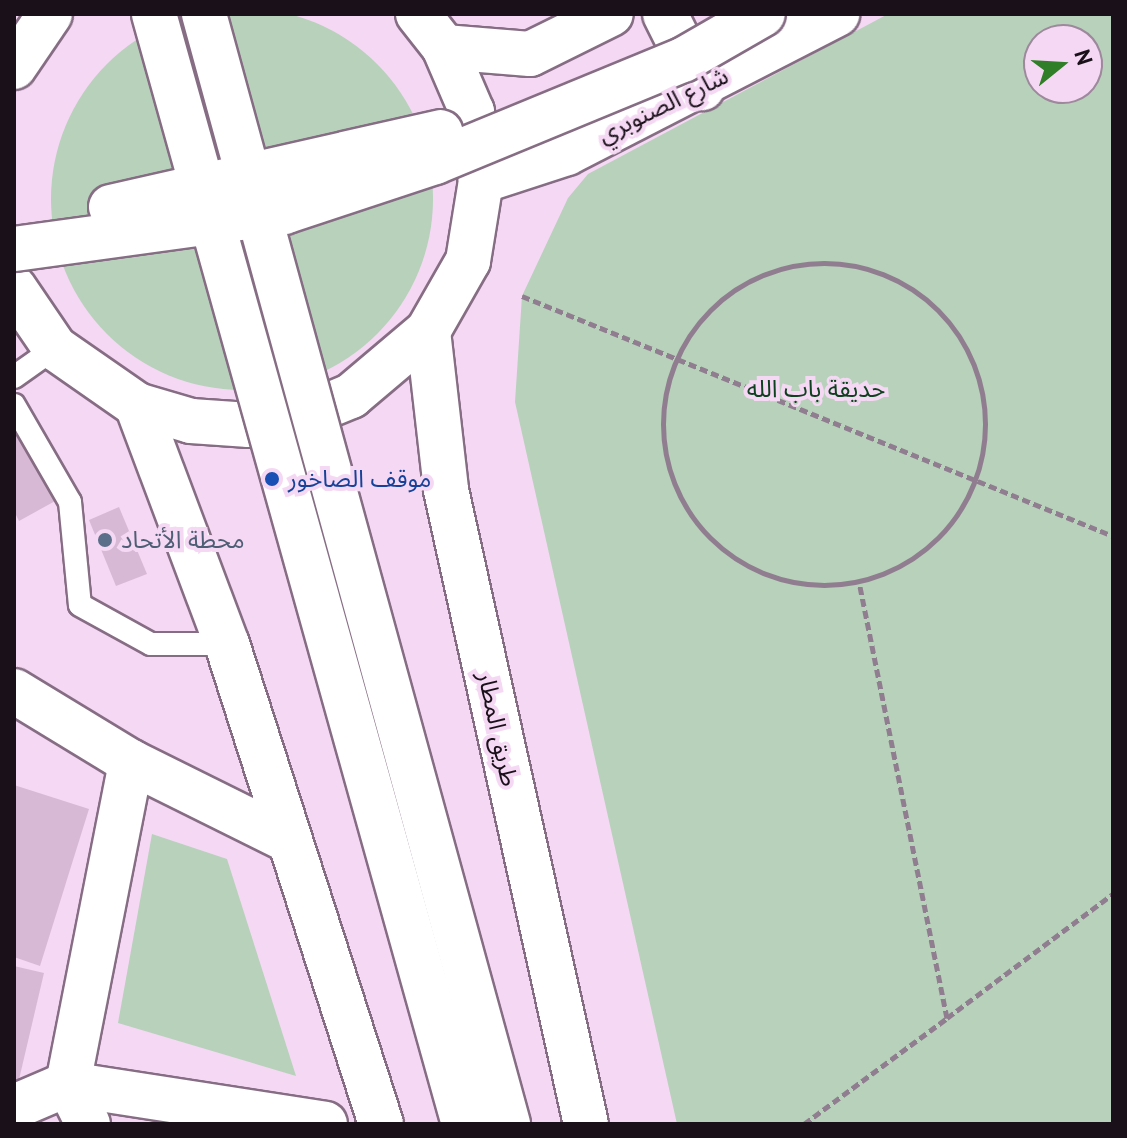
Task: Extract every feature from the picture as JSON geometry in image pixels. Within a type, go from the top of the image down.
[{"type":"main road","points":[[14,67],[50,14]]},
{"type":"main road","points":[[154,14],[464,1124]]},
{"type":"main road","points":[[204,14],[508,1124]]},
{"type":"main road","points":[[431,30],[530,54],[611,14]]},
{"type":"main road","points":[[665,14],[702,88]]},
{"type":"main road","points":[[14,220],[145,203],[429,137],[654,42],[702,14]]},
{"type":"main road","points":[[14,249],[284,212],[450,156],[683,60],[763,14]]},
{"type":"main road","name":"شارع الصنوبري","points":[[481,181],[567,153],[702,88],[837,14]]},
{"type":"main road","points":[[14,288],[55,348],[137,405],[191,421],[249,425],[305,415],[372,382],[428,331],[468,261],[481,181],[472,112],[431,30]]},
{"type":"main road","name":"طريق المطار","points":[[428,331],[446,490],[586,1124]]},
{"type":"main road","points":[[137,405],[227,644],[286,839],[381,1124]]},
{"type":"main road","points":[[14,691],[131,762],[286,839]]},
{"type":"main road","points":[[88,1124],[68,1084],[131,762]]},
{"type":"main road","points":[[14,1107],[68,1084],[325,1124]]},
{"type":"lane","points":[[14,377],[55,348]]},
{"type":"lane","points":[[14,405],[70,502],[80,605],[151,644],[227,644]]},
{"type":"path","points":[[834,261],[883,272],[927,297],[961,335],[981,381],[987,431],[976,480],[931,546],[859,582],[815,586],[772,577],[733,558],[701,528],[677,491],[665,449],[663,405],[674,362],[700,319],[738,286],[784,266],[834,261]]},
{"type":"path","points":[[522,296],[674,362],[1113,536]]},
{"type":"path","points":[[859,582],[947,1018]]},
{"type":"path","points":[[804,1124],[1113,894]]},
{"type":"green space","points":[[242,8],[279,11],[315,22],[348,40],[377,64],[401,93],[419,126],[430,162],[433,199],[430,236],[419,272],[401,305],[377,334],[348,358],[315,376],[279,387],[242,390],[205,387],[169,376],[136,358],[107,334],[83,305],[65,272],[54,236],[51,199],[54,162],[65,126],[83,93],[107,64],[136,40],[169,22],[205,11]]},
{"type":"green space","name":"حديقة باب الله","points":[[888,14],[1113,14],[1113,1124],[677,1124],[515,402],[522,296],[568,198],[588,174]]},
{"type":"green space","points":[[152,834],[227,859],[296,1076],[118,1023]]},
{"type":"building","points":[[14,421],[57,500],[19,521],[14,511]]},
{"type":"building","points":[[119,507],[147,574],[116,586],[89,520]]},
{"type":"building","points":[[14,785],[89,809],[40,966],[14,957]]},
{"type":"building","points":[[14,966],[44,973],[17,1088],[14,1088]]},
{"type":"place","name":"موقف الصاخور","points":[[272,479]]},
{"type":"place","name":"محطة الأتحاد","points":[[105,540]]}]
